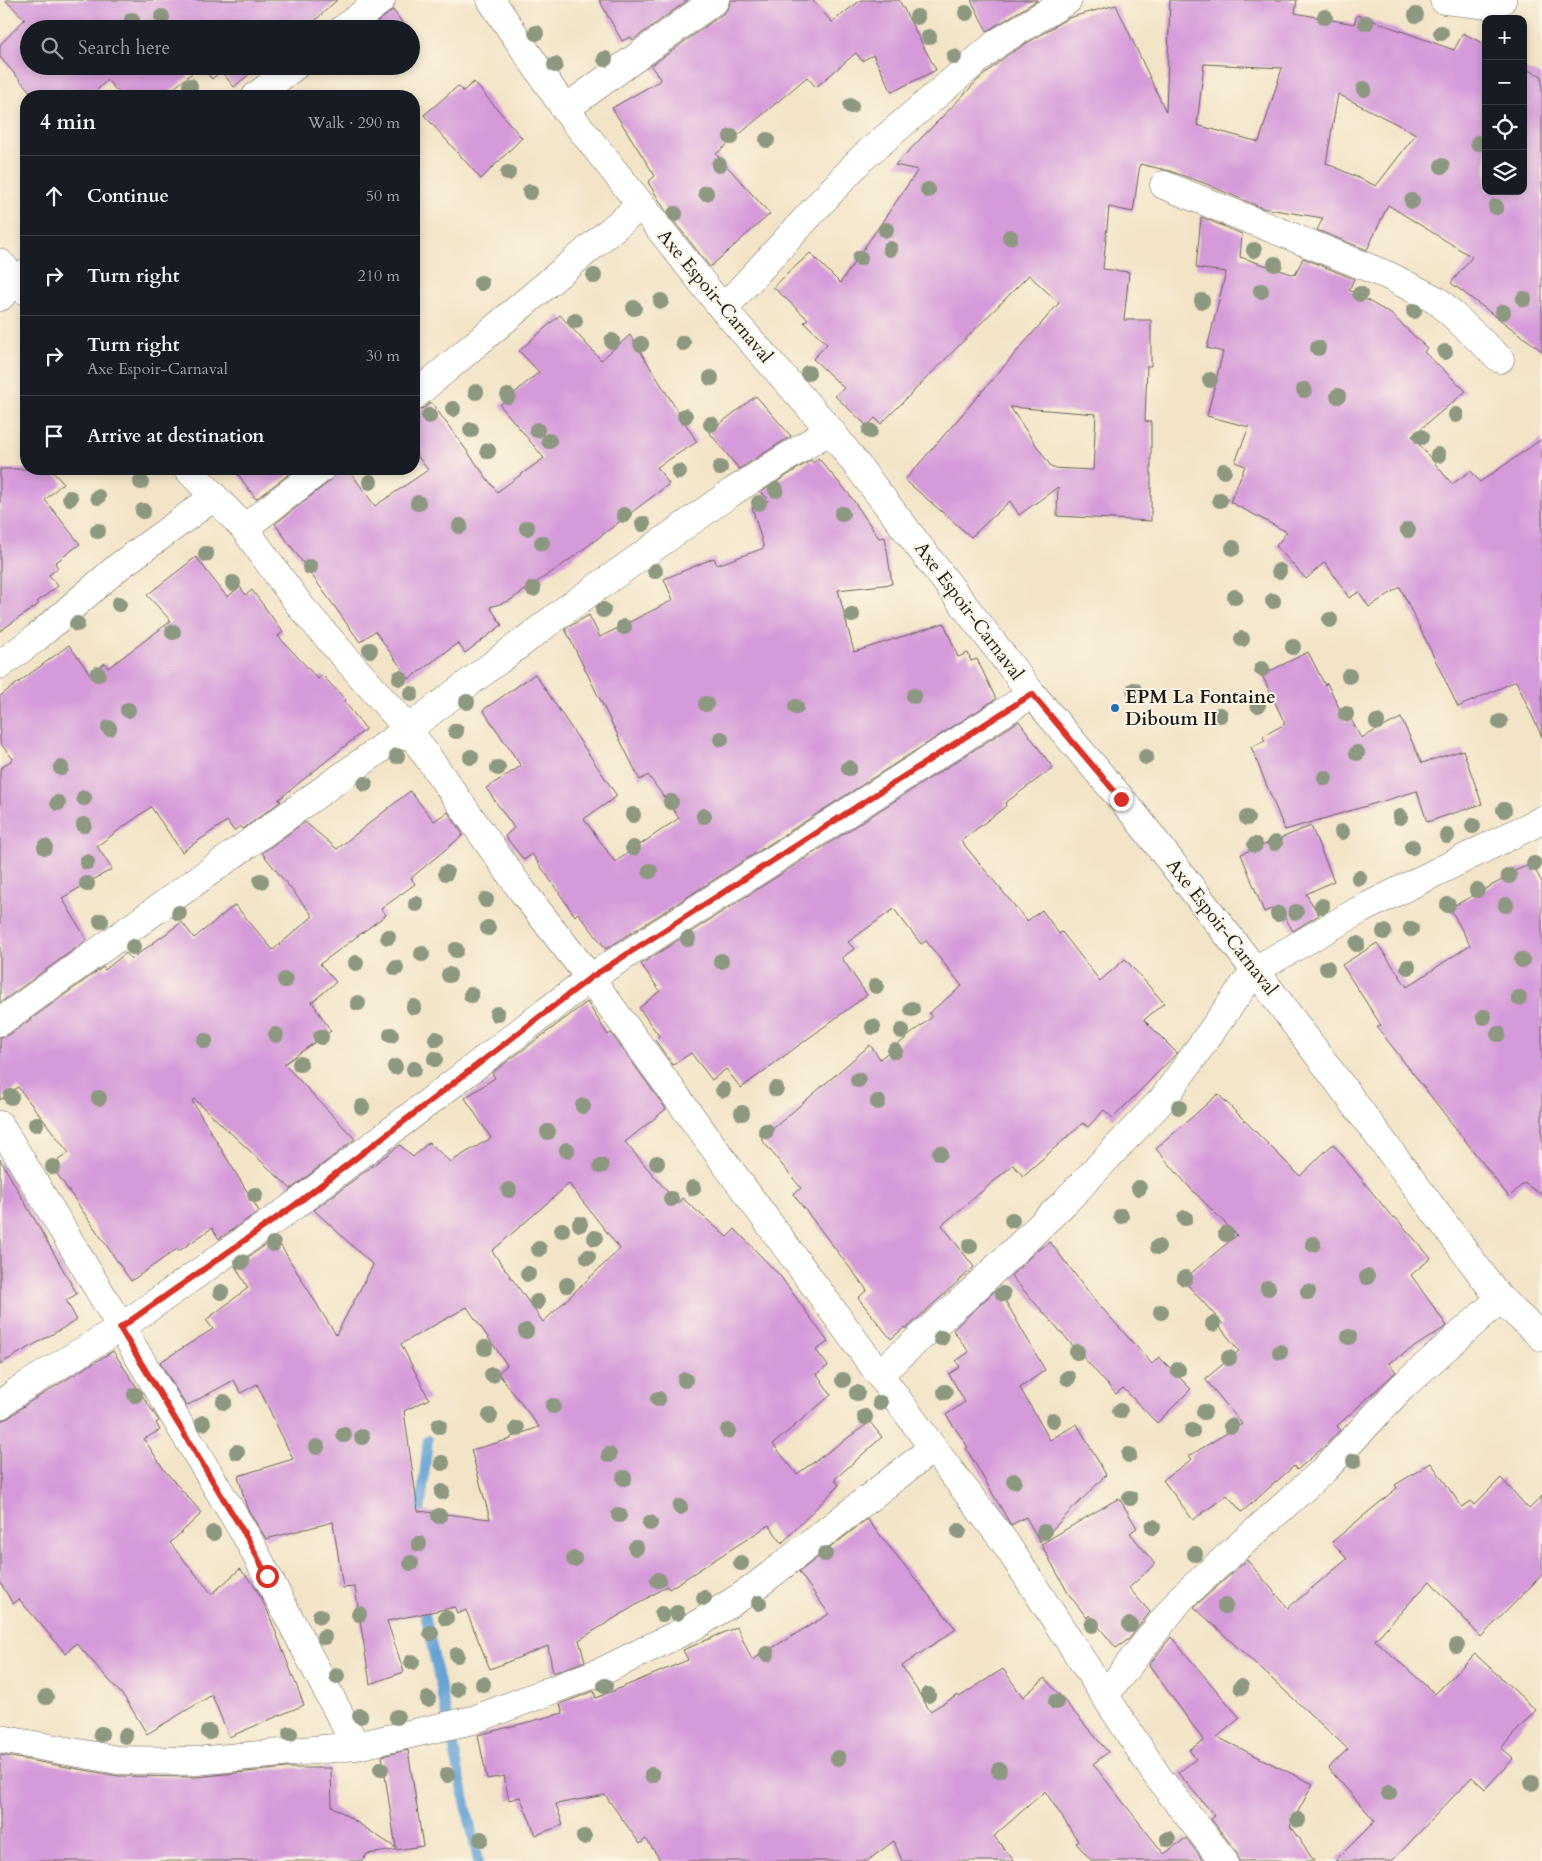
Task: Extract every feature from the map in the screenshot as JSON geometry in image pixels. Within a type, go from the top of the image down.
[{"type":"street","points":[[355,20],[381,0]]},
{"type":"street","name":"Axe Espoir-Carnaval","points":[[491,0],[566,109],[723,309],[830,430],[1032,694],[1134,814],[1255,970],[1500,1299],[1542,1337]]},
{"type":"street","points":[[566,109],[715,0]]},
{"type":"street","points":[[723,309],[861,159],[997,43],[1068,0]]},
{"type":"street","points":[[1444,0],[1489,5],[1502,0]]},
{"type":"street","points":[[264,90],[283,75]]},
{"type":"street","points":[[1164,185],[1389,276],[1438,301],[1500,360]]},
{"type":"street","points":[[420,391],[641,205]]},
{"type":"street","points":[[0,1022],[408,729],[581,598],[732,492],[830,430]]},
{"type":"street","points":[[194,475],[244,528],[302,607],[408,729],[523,892],[590,978],[933,1448],[1004,1541],[1158,1778],[1224,1861]]},
{"type":"street","points":[[244,528],[313,475]]},
{"type":"street","points":[[0,665],[36,638],[118,567],[214,497]]},
{"type":"street","points":[[0,1405],[19,1390],[120,1328],[295,1205],[590,978],[1032,694]]},
{"type":"street","points":[[879,1374],[968,1295],[1066,1202],[1163,1099],[1255,970],[1360,910],[1542,820]]},
{"type":"street","points":[[0,1125],[249,1541],[356,1746]]},
{"type":"street","points":[[1105,1696],[1181,1598],[1324,1470],[1402,1387],[1500,1299]]},
{"type":"street","points":[[0,1739],[118,1760],[196,1761],[356,1746],[473,1720],[605,1670],[698,1624],[751,1590],[933,1448]]},
{"type":"building","points":[[5,0],[337,0],[316,20],[25,19]]},
{"type":"building","points":[[599,0],[688,0],[633,40],[631,37],[622,41]]},
{"type":"building","points":[[730,0],[812,0],[832,22],[861,0],[899,0],[936,70],[892,92],[873,55],[862,61],[856,53],[816,87],[807,77],[716,154],[770,214],[710,267],[665,210],[648,182],[655,176],[612,108],[661,80],[651,66],[724,13],[729,7]]},
{"type":"building","points":[[971,0],[1038,0],[987,31]]},
{"type":"building","points":[[1170,0],[1297,0],[1295,13],[1354,24],[1357,15],[1454,50],[1463,33],[1482,43],[1482,195],[1527,195],[1527,70],[1542,76],[1542,351],[1451,283],[1472,257],[1388,205],[1367,250],[1317,230],[1323,218],[1262,208],[1204,183],[1170,171],[1140,164],[1133,212],[1109,207],[1103,269],[1129,272],[1124,320],[1151,320],[1151,366],[1147,366],[1145,421],[1151,422],[1151,521],[1057,516],[1058,487],[1019,515],[1010,501],[971,537],[905,480],[1059,303],[1029,275],[881,424],[875,418],[867,426],[835,396],[844,388],[813,359],[827,344],[804,322],[808,319],[773,287],[810,253],[840,283],[918,170],[895,165],[978,80],[1006,56],[1068,18],[1116,5],[1166,112]],"holes":[[[1204,64],[1282,68],[1259,142],[1197,125]],[[1338,94],[1416,134],[1376,186],[1326,163]],[[1010,407],[1096,414],[1093,470],[1052,468]]]},
{"type":"building","points":[[393,10],[400,20],[380,20]]},
{"type":"building","points":[[20,24],[20,75],[190,75],[172,90],[116,90],[107,80],[97,90],[29,90],[0,57],[0,45]]},
{"type":"building","points":[[209,75],[216,75],[212,79]]},
{"type":"building","points":[[224,75],[248,75],[234,87]]},
{"type":"building","points":[[474,82],[522,138],[481,179],[424,115],[458,86],[463,91]]},
{"type":"building","points":[[1201,217],[1242,234],[1240,257],[1295,275],[1303,258],[1354,279],[1349,290],[1391,314],[1427,348],[1424,352],[1466,391],[1412,436],[1452,484],[1471,471],[1480,482],[1542,439],[1542,737],[1516,681],[1458,707],[1400,587],[1369,607],[1359,592],[1349,598],[1325,562],[1306,579],[1276,546],[1287,532],[1230,502],[1245,466],[1235,462],[1249,427],[1207,416],[1223,352],[1207,348],[1226,272],[1196,268]]},
{"type":"building","points":[[560,315],[601,360],[630,335],[697,442],[657,467],[669,484],[568,561],[509,601],[490,607],[502,625],[465,653],[458,643],[409,679],[375,631],[360,642],[275,524],[335,475],[352,475],[375,506],[428,470],[420,459],[420,409],[431,402],[497,492],[544,458],[500,405],[539,372],[519,351]]},
{"type":"building","points":[[756,396],[791,436],[739,469],[709,432]]},
{"type":"building","points":[[818,458],[849,494],[879,538],[885,537],[892,584],[838,590],[854,652],[944,623],[958,657],[968,653],[971,661],[977,659],[996,699],[606,949],[578,913],[575,916],[532,854],[524,860],[505,836],[514,828],[486,788],[521,766],[483,710],[535,674],[617,796],[584,819],[615,862],[679,818],[648,775],[640,780],[565,629],[589,615],[600,637],[673,600],[664,579],[714,558],[717,565],[764,548],[752,507],[769,500],[761,492],[811,460],[813,463]]},
{"type":"building","points":[[0,469],[20,469],[20,475],[56,475],[63,483],[45,500],[80,544],[55,563],[58,568],[49,575],[58,586],[37,602],[39,604],[0,631]]},
{"type":"building","points":[[238,475],[288,475],[256,499]]},
{"type":"building","points":[[196,557],[227,597],[240,587],[246,595],[252,590],[283,632],[278,636],[318,679],[322,675],[346,700],[344,701],[366,729],[278,800],[281,801],[243,829],[240,826],[234,831],[227,821],[182,852],[151,807],[97,846],[112,869],[62,898],[87,940],[0,1003],[0,769],[13,759],[0,743],[0,696],[69,645],[90,674],[105,663],[108,668],[171,621],[147,595]]},
{"type":"building","points":[[1308,652],[1325,685],[1327,683],[1346,722],[1351,719],[1361,738],[1401,718],[1422,763],[1463,750],[1482,804],[1427,822],[1417,791],[1285,830],[1251,747],[1265,741],[1263,736],[1285,724],[1262,675]]},
{"type":"building","points":[[1019,721],[1053,768],[1005,803],[1006,806],[961,841],[1027,921],[1042,910],[1059,934],[1062,932],[1100,981],[1125,959],[1164,1003],[1144,1020],[1177,1053],[1113,1118],[1104,1110],[1088,1127],[1083,1123],[1023,1176],[1013,1165],[942,1225],[974,1267],[906,1329],[905,1327],[891,1339],[858,1298],[867,1290],[793,1194],[801,1188],[761,1139],[870,1045],[880,1059],[932,1017],[929,1013],[962,986],[926,941],[921,944],[894,909],[848,942],[854,949],[842,958],[867,995],[741,1088],[726,1069],[712,1080],[691,1053],[673,1065],[655,1040],[659,1036],[639,1008],[660,991],[641,964]]},
{"type":"building","points":[[410,791],[434,821],[448,812],[463,835],[411,878],[415,884],[381,909],[386,915],[320,964],[336,982],[312,1002],[331,1031],[284,1064],[355,1139],[291,1189],[194,1099],[192,1101],[259,1211],[219,1239],[212,1228],[179,1251],[177,1249],[131,1281],[51,1165],[69,1153],[18,1087],[0,1100],[0,1037],[9,1035],[103,967],[105,970],[126,953],[131,959],[182,922],[194,938],[235,905],[273,950],[313,916],[262,853],[305,822],[337,849]]},
{"type":"building","points":[[1311,826],[1334,881],[1306,894],[1319,915],[1293,931],[1278,906],[1264,912],[1241,854]]},
{"type":"building","points":[[1532,864],[1542,882],[1542,1195],[1524,1183],[1509,1197],[1377,1027],[1381,1025],[1342,965],[1377,943],[1407,987],[1470,945],[1450,908],[1504,879],[1502,876]]},
{"type":"building","points":[[587,1002],[608,1035],[611,1033],[666,1109],[625,1142],[678,1204],[682,1198],[727,1237],[735,1229],[781,1277],[828,1342],[816,1350],[828,1366],[817,1374],[831,1395],[773,1444],[797,1474],[870,1422],[882,1437],[835,1479],[839,1485],[782,1543],[769,1525],[669,1589],[667,1586],[579,1640],[585,1661],[553,1673],[548,1646],[490,1669],[466,1610],[457,1614],[455,1607],[387,1621],[404,1672],[370,1684],[355,1587],[343,1588],[333,1522],[266,1539],[247,1508],[238,1476],[293,1459],[257,1384],[241,1393],[234,1380],[186,1406],[160,1362],[213,1329],[206,1320],[248,1288],[235,1266],[276,1238],[336,1335],[373,1265],[314,1210],[400,1145],[413,1157],[429,1142],[450,1162],[491,1138],[465,1098],[495,1078],[492,1073]],"holes":[[[569,1184],[620,1249],[543,1322],[492,1251]],[[467,1307],[507,1365],[498,1373],[539,1427],[511,1437],[511,1439],[471,1450],[490,1519],[418,1511],[404,1411],[429,1399],[401,1344]]]},
{"type":"building","points":[[1218,1094],[1300,1176],[1333,1144],[1393,1218],[1395,1217],[1431,1258],[1411,1275],[1447,1326],[1389,1363],[1396,1372],[1337,1426],[1340,1430],[1297,1470],[1294,1466],[1242,1512],[1227,1495],[1193,1520],[1163,1480],[1192,1459],[1189,1456],[1242,1424],[1205,1379],[1239,1351],[1220,1327],[1223,1324],[1183,1280],[1237,1235],[1190,1188],[1156,1149]]},
{"type":"building","points":[[0,1159],[77,1294],[66,1300],[77,1320],[0,1364]]},
{"type":"building","points":[[1050,1242],[1094,1299],[1152,1364],[1159,1357],[1191,1389],[1157,1423],[1123,1388],[1116,1394],[1011,1276],[1037,1250]]},
{"type":"building","points":[[998,1288],[1045,1370],[1020,1388],[1050,1440],[1077,1424],[1106,1475],[1040,1542],[1026,1517],[1011,1525],[966,1448],[968,1447],[946,1415],[965,1402],[949,1374],[960,1367],[956,1361],[969,1352],[953,1330]]},
{"type":"building","points":[[113,1351],[159,1421],[156,1423],[160,1430],[144,1439],[165,1471],[202,1513],[170,1543],[212,1594],[240,1569],[254,1585],[268,1612],[304,1705],[229,1737],[212,1695],[147,1734],[125,1698],[76,1643],[66,1654],[19,1599],[13,1604],[0,1582],[0,1421],[10,1417],[28,1403]]},
{"type":"building","points":[[1431,1463],[1462,1507],[1471,1501],[1474,1505],[1501,1478],[1529,1509],[1542,1496],[1542,1575],[1481,1637],[1430,1581],[1375,1640],[1435,1694],[1475,1654],[1536,1710],[1501,1748],[1513,1759],[1485,1789],[1472,1777],[1392,1861],[1335,1861],[1375,1821],[1328,1768],[1348,1749],[1194,1607],[1247,1560],[1288,1608],[1347,1559],[1332,1542],[1397,1488],[1395,1485]]},
{"type":"building","points":[[1119,1498],[1137,1528],[1130,1533],[1155,1564],[1129,1588],[1150,1612],[1129,1639],[1116,1648],[1089,1615],[1087,1618],[1068,1593],[1041,1544]]},
{"type":"building","points":[[867,1519],[956,1629],[902,1666],[930,1711],[958,1695],[959,1697],[1003,1669],[1023,1697],[1045,1678],[1108,1752],[1093,1764],[1164,1854],[1186,1838],[1204,1861],[1092,1861],[1076,1843],[1078,1841],[1045,1791],[994,1836],[1014,1861],[902,1861],[894,1841],[867,1861],[661,1861],[646,1839],[640,1844],[605,1795],[556,1804],[563,1825],[536,1835],[520,1797],[509,1800],[504,1776],[487,1779],[478,1735],[563,1713],[560,1704],[594,1691],[596,1698],[688,1660],[683,1650],[737,1627],[752,1660],[829,1614],[799,1572]]},
{"type":"building","points":[[1171,1637],[1240,1718],[1217,1737],[1313,1784],[1290,1826],[1314,1861],[1239,1861],[1236,1851],[1211,1819],[1215,1816],[1178,1773],[1196,1759],[1189,1750],[1204,1741],[1149,1665]]},
{"type":"building","points":[[408,1750],[423,1846],[367,1854],[362,1861],[0,1861],[0,1755],[118,1776],[196,1777],[287,1768],[331,1768],[332,1806],[396,1848],[382,1756]]},
{"type":"waterway","points":[[419,1524],[428,1440]]},
{"type":"waterway","points":[[422,1600],[478,1861]]},
{"type":"place","name":"EPM La Fontaine Diboum II","points":[[1115,708]]},
{"type":"route","points":[[267,1576],[249,1541],[120,1328],[295,1205],[590,978],[1032,694],[1121,799]]}]
